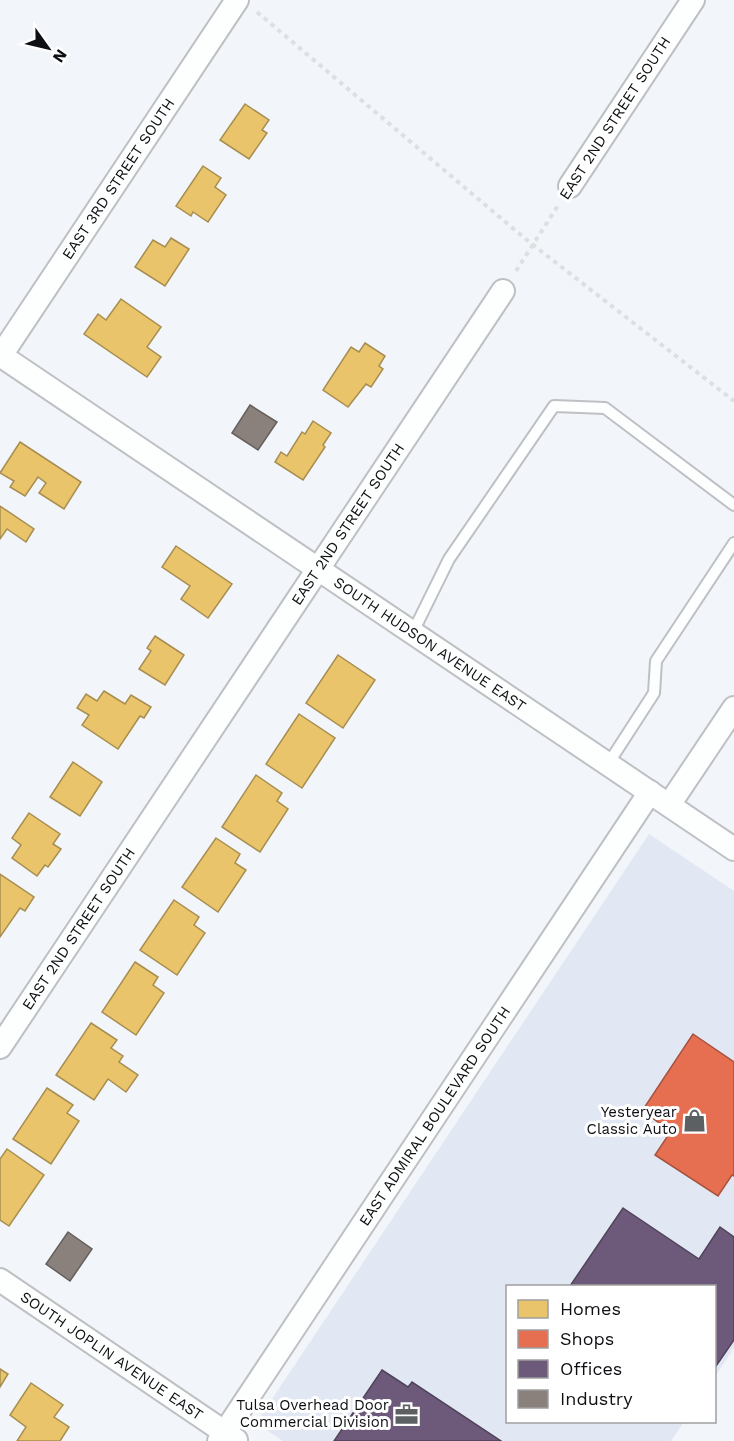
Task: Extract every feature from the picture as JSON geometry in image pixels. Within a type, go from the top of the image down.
[{"type":"street","name":"EAST 2ND STREET SOUTH","points":[[570,186],[693,0]]},
{"type":"street","name":"EAST 3RD STREET SOUTH","points":[[0,356],[244,4]]},
{"type":"street","name":"EAST 2ND STREET SOUTH","points":[[0,1047],[503,291]]},
{"type":"street","name":"SOUTH HUDSON AVENUE EAST","points":[[0,356],[734,849]]},
{"type":"street","points":[[669,805],[734,708]]},
{"type":"street","name":"EAST ADMIRAL BOULEVARD SOUTH","points":[[227,1438],[650,792]]},
{"type":"street","name":"SOUTH JOPLIN AVENUE EAST","points":[[0,1280],[227,1438]]},
{"type":"lane","points":[[413,632],[449,559],[554,406],[605,408],[734,505]]},
{"type":"lane","points":[[608,764],[654,693],[656,661],[734,543]]},
{"type":"path","points":[[244,4],[532,244],[734,402]]},
{"type":"path","name":"EAST 2ND STREET SOUTH","points":[[503,291],[570,186]]},
{"type":"shaded area","points":[[649,834],[734,891],[734,1348],[716,1375],[716,1285],[506,1285],[506,1423],[683,1423],[671,1441],[283,1441],[256,1423]]},
{"type":"building: Homes","points":[[245,104],[269,120],[262,130],[267,133],[249,159],[220,140]]},
{"type":"building: Homes","points":[[203,166],[221,178],[215,187],[226,195],[208,222],[193,212],[191,216],[176,206]]},
{"type":"building: Homes","points":[[171,238],[189,249],[165,286],[135,267],[153,240],[165,247]]},
{"type":"building: Homes","points":[[121,299],[161,327],[147,347],[161,357],[147,377],[84,334],[98,314],[106,320]]},
{"type":"building: Homes","points":[[365,343],[385,356],[379,366],[383,369],[371,387],[366,384],[348,407],[323,390],[351,347],[359,352]]},
{"type":"building: Homes","points":[[313,421],[331,433],[323,445],[325,447],[303,480],[275,462],[281,452],[287,456],[302,432],[305,434]]},
{"type":"building: Homes","points":[[20,442],[81,482],[64,509],[39,493],[46,483],[38,477],[25,496],[10,487],[14,481],[0,473]]},
{"type":"building: Homes","points":[[0,506],[34,529],[26,542],[7,529],[0,539]]},
{"type":"building: Homes","points":[[176,546],[232,584],[208,618],[181,599],[190,586],[162,567]]},
{"type":"building: Homes","points":[[155,636],[184,655],[165,685],[139,669],[151,651],[147,648]]},
{"type":"building: Homes","points":[[338,655],[375,680],[343,728],[306,703]]},
{"type":"building: Homes","points":[[104,691],[125,704],[131,695],[151,707],[144,718],[140,716],[118,749],[82,725],[89,715],[77,708],[86,694],[97,701]]},
{"type":"building: Homes","points":[[299,714],[335,738],[302,788],[266,764]]},
{"type":"building: Homes","points":[[73,762],[102,782],[80,816],[50,797]]},
{"type":"building: Homes","points":[[256,775],[282,793],[277,801],[288,809],[260,852],[222,827]]},
{"type":"building: Homes","points":[[29,813],[60,834],[53,844],[61,849],[48,867],[45,865],[37,876],[12,858],[21,845],[12,838]]},
{"type":"building: Homes","points":[[216,838],[240,854],[235,863],[246,870],[218,912],[182,887]]},
{"type":"building: Homes","points":[[0,874],[34,897],[25,911],[20,908],[0,937]]},
{"type":"building: Homes","points":[[174,900],[199,917],[194,925],[205,933],[177,975],[140,950]]},
{"type":"building: Homes","points":[[135,962],[158,977],[153,985],[164,993],[136,1035],[102,1012]]},
{"type":"building: Homes","points":[[91,1023],[117,1040],[111,1048],[123,1056],[119,1062],[138,1075],[126,1092],[108,1079],[94,1100],[56,1075]]},
{"type":"building: Homes","points":[[47,1088],[73,1105],[67,1113],[79,1121],[51,1164],[13,1139]]},
{"type":"building: Homes","points":[[7,1149],[44,1175],[9,1226],[0,1220],[0,1159]]},
{"type":"building: Homes","points":[[0,1369],[8,1374],[0,1387]]},
{"type":"building: Homes","points":[[31,1383],[63,1405],[54,1417],[69,1427],[60,1441],[17,1441],[26,1427],[10,1415]]},
{"type":"building: Shops","name":"Yesteryear Classic Auto","points":[[693,1034],[734,1062],[734,1176],[732,1175],[718,1196],[655,1155],[671,1131],[642,1111]]},
{"type":"building: Offices","points":[[623,1208],[699,1259],[720,1227],[734,1237],[734,1340],[716,1366],[716,1285],[571,1285]]},
{"type":"building: Offices","name":"Tulsa Overhead Door Commercial Division","points":[[382,1370],[408,1387],[412,1382],[501,1441],[334,1441]]},
{"type":"building: Industry","points":[[250,405],[277,422],[258,450],[232,433]]},
{"type":"building: Industry","points":[[68,1232],[92,1249],[70,1281],[46,1264]]},
{"type":"place","name":"Yesteryear Classic Auto","points":[[695,1121]]},
{"type":"place","name":"Tulsa Overhead Door Commercial Division","points":[[407,1414]]}]
